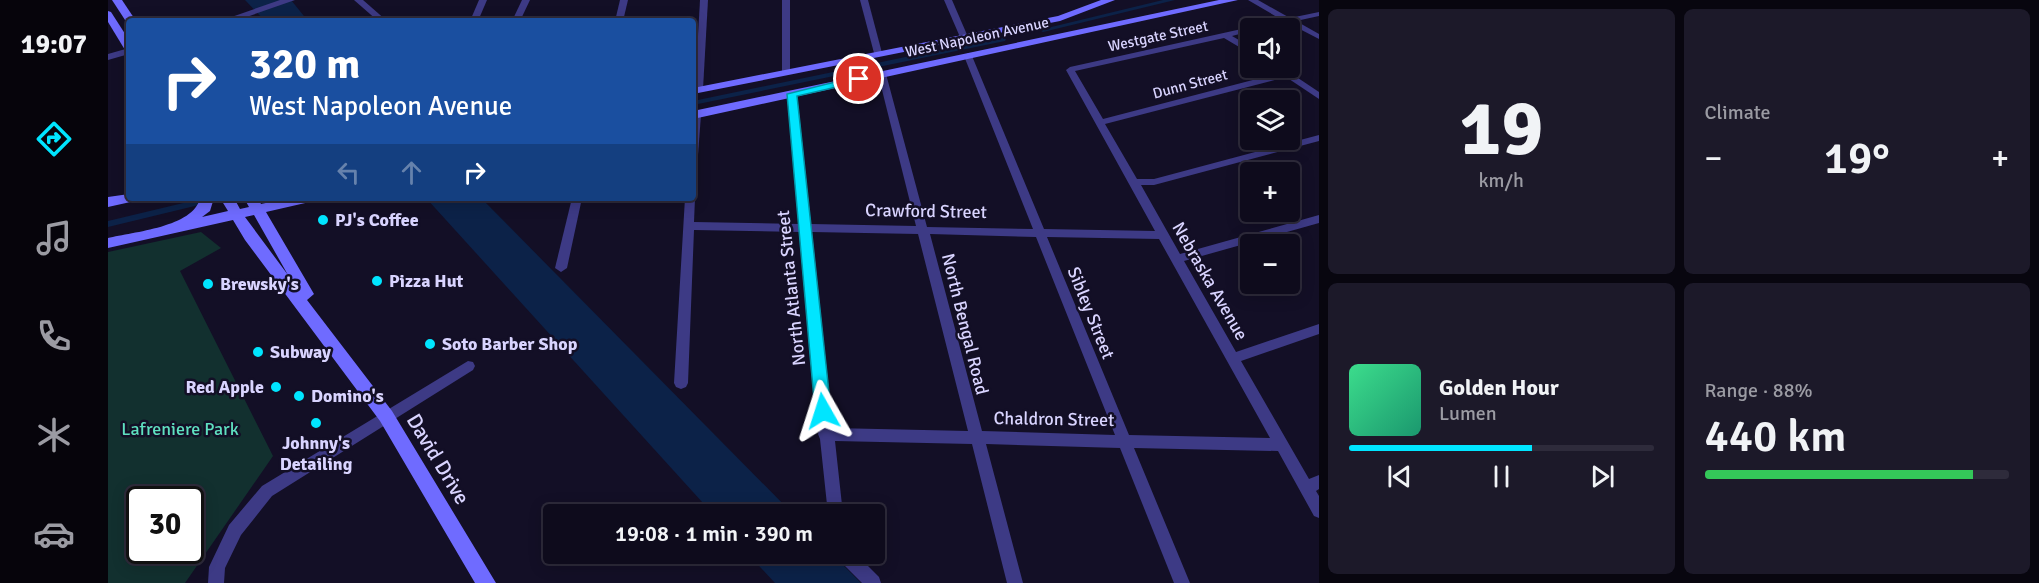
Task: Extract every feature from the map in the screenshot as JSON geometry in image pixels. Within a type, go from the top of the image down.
[{"type":"main road","points":[[117,0],[129,18]]},
{"type":"main road","name":"West Napoleon Avenue","points":[[696,90],[1060,18],[1110,0]]},
{"type":"main road","name":"West Napoleon Avenue","points":[[696,115],[1233,0]]},
{"type":"main road","points":[[108,14],[126,45]]},
{"type":"main road","points":[[1039,22],[1029,31],[1047,39]]},
{"type":"main road","points":[[990,32],[1013,35],[1018,41],[1009,47]]},
{"type":"main road","points":[[108,202],[126,199]]},
{"type":"main road","points":[[175,228],[205,208],[206,201]]},
{"type":"main road","name":"David Drive","points":[[229,201],[250,236],[386,416],[486,583]]},
{"type":"main road","points":[[108,243],[237,215],[254,204],[286,201]]},
{"type":"main road","name":"David Drive","points":[[254,204],[346,361]]},
{"type":"street","points":[[234,18],[291,0]]},
{"type":"street","points":[[358,0],[380,18]]},
{"type":"street","points":[[475,18],[483,0]]},
{"type":"street","points":[[517,18],[526,0]]},
{"type":"street","points":[[620,18],[624,0]]},
{"type":"street","points":[[696,90],[704,0]]},
{"type":"street","points":[[786,0],[786,72]]},
{"type":"street","points":[[864,0],[878,53]]},
{"type":"street","points":[[948,0],[964,37]]},
{"type":"street","points":[[1252,0],[1286,18]]},
{"type":"street","name":"Westgate Street","points":[[1300,18],[1319,14]]},
{"type":"street","points":[[1300,26],[1319,37]]},
{"type":"street","name":"Westgate Street","points":[[1071,70],[1240,32]]},
{"type":"street","points":[[1225,35],[1240,44]]},
{"type":"street","points":[[108,57],[126,51]]},
{"type":"street","name":"Sibley Street","points":[[968,56],[1182,583]]},
{"type":"street","name":"Nebraska Avenue","points":[[1071,70],[1071,75],[1282,445],[1312,485],[1319,511]]},
{"type":"street","name":"North Bengal Road","points":[[882,74],[1015,583]]},
{"type":"street","name":"Dunn Street","points":[[1099,123],[1273,78]]},
{"type":"street","points":[[1294,78],[1319,96]]},
{"type":"street","name":"North Atlanta Street","points":[[792,94],[834,504]]},
{"type":"street","points":[[1134,182],[1154,182],[1319,138]]},
{"type":"street","points":[[561,268],[577,201]]},
{"type":"street","points":[[681,384],[690,201]]},
{"type":"street","points":[[1178,260],[1319,219]]},
{"type":"street","name":"Crawford Street","points":[[688,226],[1164,235]]},
{"type":"street","points":[[1234,358],[1319,329]]},
{"type":"street","points":[[216,583],[217,567],[235,530],[267,491],[468,366]]},
{"type":"street","name":"Chaldron Street","points":[[825,434],[1282,445]]},
{"type":"street","points":[[855,564],[873,583]]},
{"type":"green space","name":"Lafreniere Park","points":[[201,232],[221,248],[180,271],[273,456],[204,556],[204,486],[126,486],[126,564],[198,564],[185,583],[108,583],[108,252]]},
{"type":"water","points":[[245,0],[291,0],[306,18],[262,18]]},
{"type":"water","points":[[429,201],[484,201],[783,504],[704,504]]},
{"type":"water","points":[[757,564],[842,564],[861,583],[775,583]]},
{"type":"waterway","points":[[1043,30],[1172,0]]},
{"type":"waterway","points":[[696,102],[1002,39]]},
{"type":"waterway","points":[[108,224],[200,202]]},
{"type":"place","name":"PJ's Coffee","points":[[323,220]]},
{"type":"place","name":"Pizza Hut","points":[[377,281]]},
{"type":"place","name":"Brewsky's","points":[[208,284]]},
{"type":"place","name":"Soto Barber Shop","points":[[430,344]]},
{"type":"place","name":"Subway","points":[[258,352]]},
{"type":"place","name":"Red Apple","points":[[276,387]]},
{"type":"place","name":"Domino's","points":[[299,396]]},
{"type":"place","name":"Johnny's Detailing","points":[[316,423]]},
{"type":"route","points":[[823,411],[792,94],[859,79]]}]
